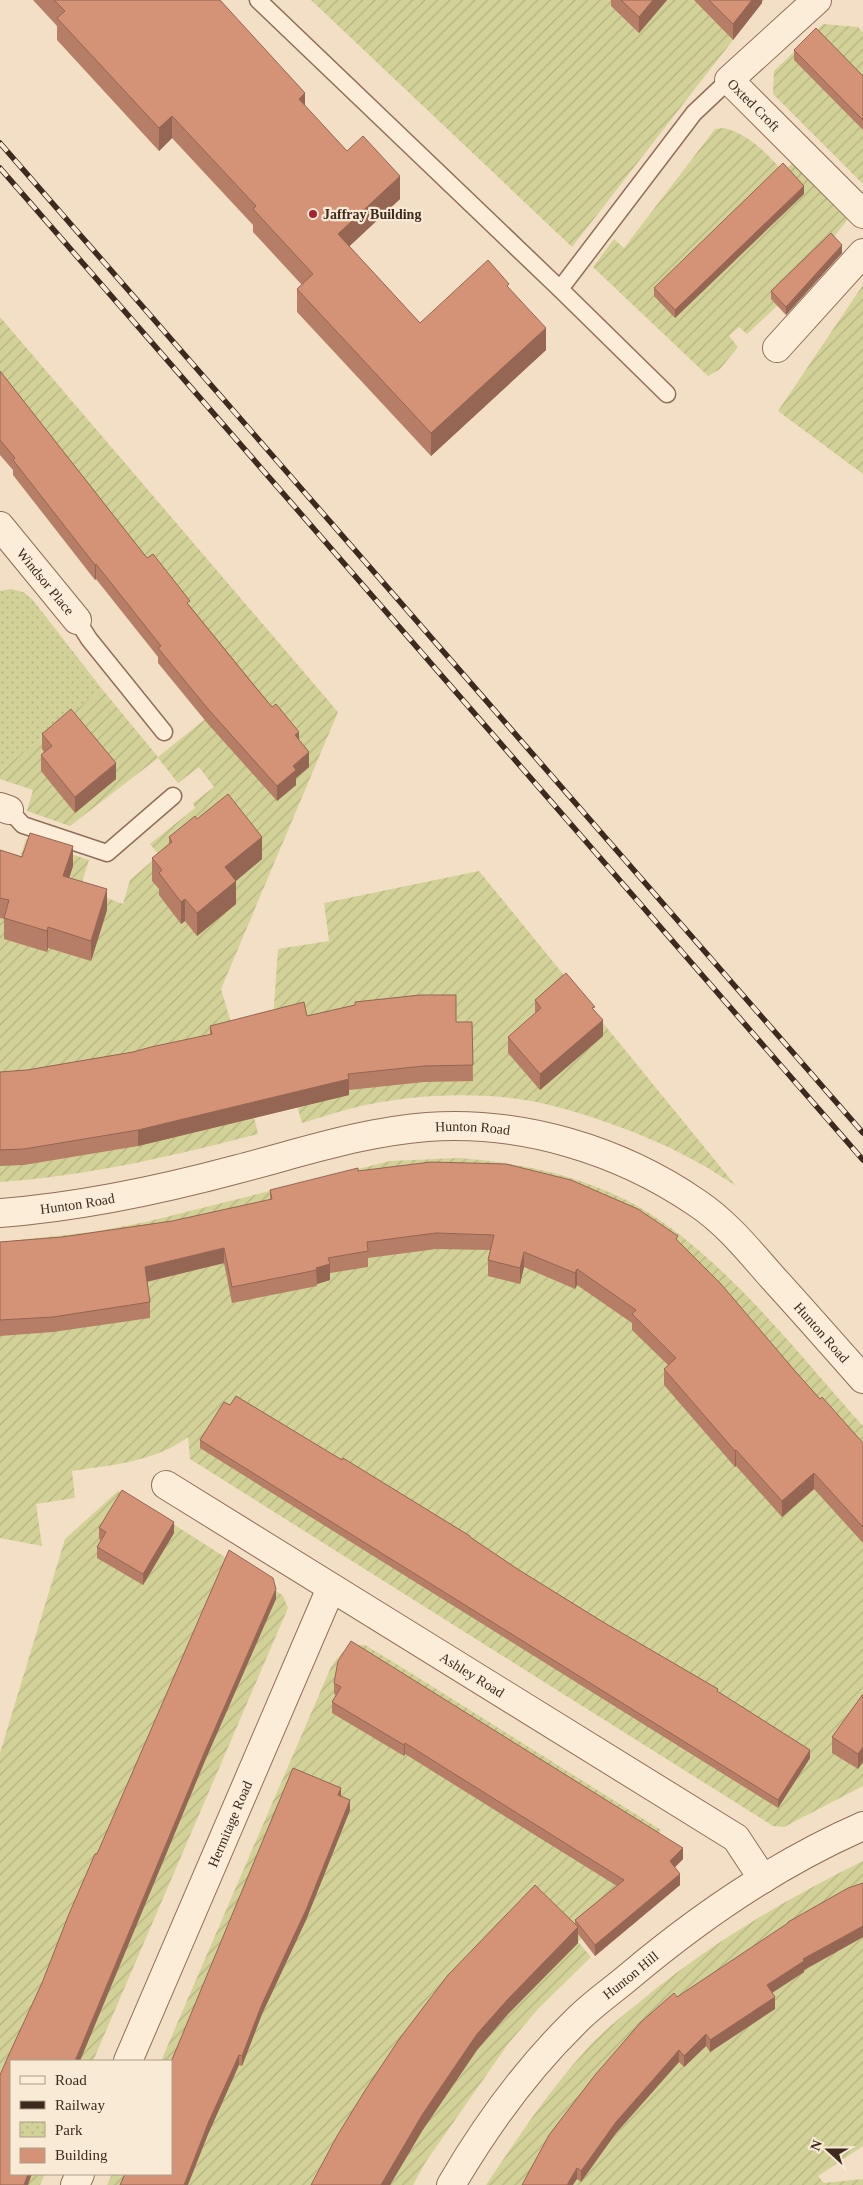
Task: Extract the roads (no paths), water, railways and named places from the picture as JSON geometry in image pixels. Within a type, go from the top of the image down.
[{"type":"street","name":"Oxted Croft","points":[[816,0],[729,80],[863,214]]},
{"type":"street","points":[[777,348],[863,253]]},
{"type":"street","name":"Windsor Place","points":[[5,541],[77,620]]},
{"type":"street","name":"Hunton Road","points":[[0,1213],[49,1210],[190,1182],[364,1136],[395,1130],[457,1126],[490,1128],[554,1138],[622,1162],[699,1204],[732,1232],[863,1379]]},
{"type":"street","name":"Ashley Road","points":[[166,1485],[736,1838],[762,1879]]},
{"type":"street","name":"Hermitage Road","points":[[128,2060],[331,1588]]},
{"type":"street","name":"Hunton Hill","points":[[451,2185],[524,2077],[574,2022],[662,1949],[710,1913],[762,1879],[830,1840],[863,1826]]},
{"type":"lane","points":[[258,0],[667,394]]},
{"type":"lane","points":[[560,289],[694,113],[729,80]]},
{"type":"lane","points":[[77,620],[89,639],[164,732]]},
{"type":"lane","points":[[5,809],[23,825],[107,852],[173,796]]},
{"type":"railway","points":[[0,143],[863,1133]]},
{"type":"railway","points":[[0,168],[863,1160]]},
{"type":"place","name":"Jaffray Building","points":[[313,214]]}]
